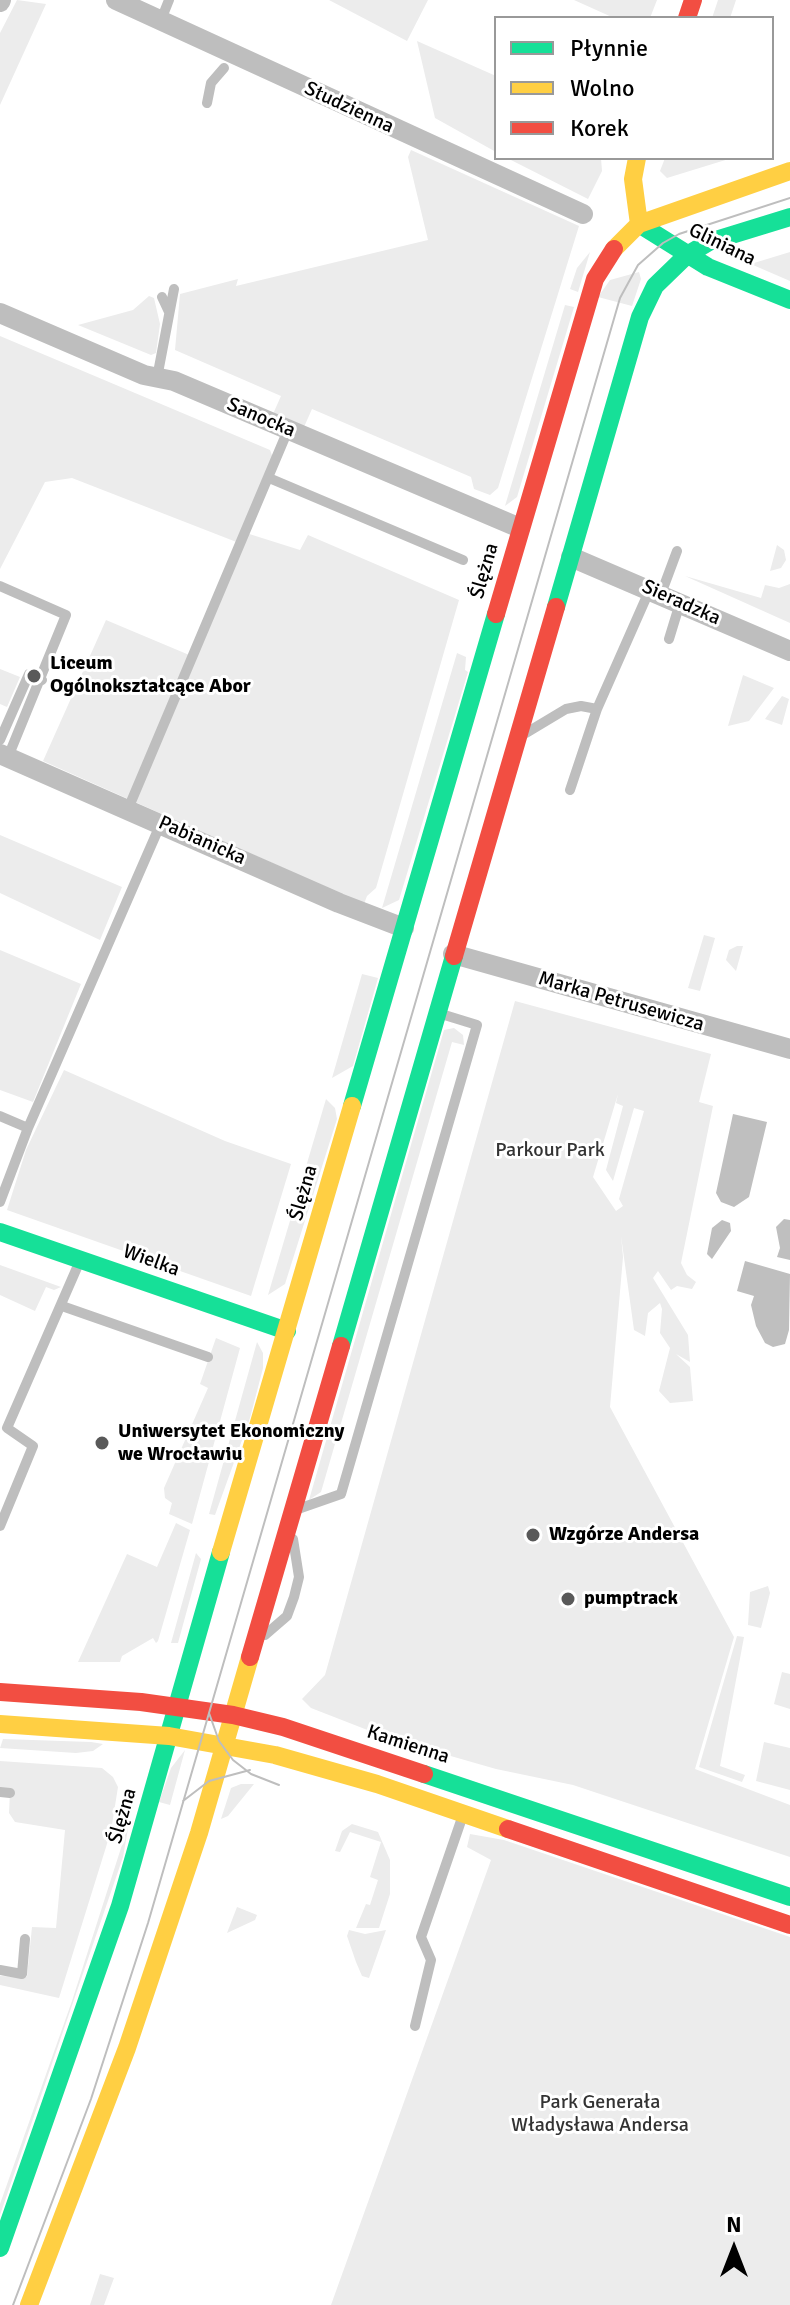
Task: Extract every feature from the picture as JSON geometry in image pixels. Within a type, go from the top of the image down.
[{"type":"main road","points":[[637,160],[633,179],[639,224],[790,171]]},
{"type":"main road","points":[[29,2305],[151,1981],[233,1715],[648,295],[687,255],[709,242],[790,217]]},
{"type":"main road","name":"Gliniana","points":[[639,224],[687,255],[790,300]]},
{"type":"main road","name":"Ślężna","points":[[2,2239],[120,1906],[175,1707],[595,279],[610,253],[639,224]]},
{"type":"main road","name":"Wielka","points":[[0,1232],[287,1331]]},
{"type":"main road","name":"Kamienna","points":[[0,1692],[175,1707],[233,1715],[297,1731],[790,1897]]},
{"type":"main road","points":[[0,1724],[169,1736],[224,1744],[348,1775],[790,1925]]},
{"type":"street","name":"Studzienna","points":[[116,0],[583,214]]},
{"type":"street","name":"Sanocka","points":[[0,313],[157,378],[174,381],[520,528]]},
{"type":"street","name":"Sieradzka","points":[[571,557],[790,651]]},
{"type":"street","name":"Pabianicka","points":[[3,750],[339,903],[404,928]]},
{"type":"street","name":"Marka Petrusewicza","points":[[453,954],[790,1049]]},
{"type":"lane","points":[[161,20],[169,0]]},
{"type":"lane","points":[[207,103],[211,83],[224,68]]},
{"type":"lane","points":[[157,378],[169,312],[174,302],[174,289]]},
{"type":"lane","points":[[162,297],[169,312]]},
{"type":"lane","points":[[128,809],[288,430]]},
{"type":"lane","points":[[269,478],[463,560]]},
{"type":"lane","points":[[570,790],[597,709],[677,551]]},
{"type":"lane","points":[[0,586],[66,615],[42,680],[3,750]]},
{"type":"lane","points":[[669,639],[680,603]]},
{"type":"lane","points":[[3,750],[29,674],[42,680]]},
{"type":"lane","points":[[517,739],[566,709],[581,706],[597,709]]},
{"type":"lane","points":[[0,1202],[28,1128],[161,823]]},
{"type":"lane","points":[[254,1643],[287,1616],[294,1597],[299,1577],[290,1513],[341,1494],[477,1025],[436,1012]]},
{"type":"lane","points":[[0,1116],[28,1128]]},
{"type":"lane","points":[[0,1526],[33,1446],[4,1427],[62,1306],[80,1259]]},
{"type":"lane","points":[[62,1306],[208,1357]]},
{"type":"lane","points":[[415,2026],[431,1960],[421,1937],[464,1814]]},
{"type":"lane","points":[[0,1970],[22,1974],[25,1939]]},
{"type":"green space","points":[[17,0],[46,4],[0,105],[0,33]]},
{"type":"green space","points":[[329,0],[428,0],[407,41]]},
{"type":"green space","points":[[574,0],[657,0],[651,16],[610,16]]},
{"type":"green space","points":[[718,0],[736,0],[731,16],[713,16]]},
{"type":"green space","points":[[417,41],[494,75],[494,151],[435,118]]},
{"type":"green space","points":[[411,150],[579,226],[498,488],[490,495],[474,489],[471,477],[312,409],[304,427],[273,414],[281,396],[175,350],[180,294],[238,279],[236,286],[428,240],[408,157]]},
{"type":"green space","points":[[511,160],[601,160],[602,171],[588,199]]},
{"type":"green space","points":[[664,160],[726,160],[667,178],[660,171]]},
{"type":"green space","points":[[590,252],[578,292],[570,289],[577,268]]},
{"type":"green space","points":[[790,252],[790,281],[753,265],[754,263]]},
{"type":"green space","points":[[639,272],[641,279],[632,306],[598,297],[610,280]]},
{"type":"green space","points":[[149,296],[154,298],[160,324],[156,353],[151,355],[78,325],[133,310]]},
{"type":"green space","points":[[565,305],[574,307],[517,497],[505,506]]},
{"type":"green space","points":[[0,336],[270,450],[273,458],[243,532],[300,550],[308,535],[459,600],[376,888],[364,904],[43,761],[106,620],[194,657],[239,543],[72,478],[45,482],[0,569]]},
{"type":"green space","points":[[777,545],[784,550],[786,560],[781,568],[770,571]]},
{"type":"green space","points":[[685,576],[761,598],[765,585],[779,588],[790,584],[790,623]]},
{"type":"green space","points":[[457,653],[466,657],[465,670],[468,672],[399,900],[382,908]]},
{"type":"green space","points":[[0,669],[20,677],[7,707],[0,704]]},
{"type":"green space","points":[[743,675],[774,688],[749,721],[728,726]]},
{"type":"green space","points":[[782,696],[789,699],[782,725],[765,719]]},
{"type":"green space","points":[[0,835],[122,887],[100,940],[0,893]]},
{"type":"green space","points":[[704,935],[715,938],[700,991],[688,988]]},
{"type":"green space","points":[[743,946],[736,971],[726,960],[729,950]]},
{"type":"green space","points":[[0,950],[81,984],[33,1102],[0,1090]]},
{"type":"green space","points":[[362,974],[378,978],[353,1066],[332,1078]]},
{"type":"green space","name":"Parkour Park","points":[[515,1001],[711,1054],[699,1102],[713,1106],[681,1263],[687,1275],[696,1282],[692,1289],[677,1286],[671,1290],[658,1271],[653,1278],[688,1335],[690,1362],[676,1354],[690,1367],[693,1401],[670,1403],[659,1391],[670,1348],[660,1333],[662,1309],[660,1303],[648,1313],[645,1336],[634,1330],[621,1236],[623,1257],[610,1407],[734,1637],[695,1769],[790,1805],[790,1857],[573,1785],[496,1769],[388,1738],[311,1708],[302,1699],[325,1675]],"holes":[[[618,1094],[616,1103],[623,1106],[606,1170],[613,1181],[634,1108],[644,1111],[619,1199],[623,1206],[616,1211],[593,1177]]]},
{"type":"green space","points":[[454,1028],[463,1035],[464,1045],[452,1042],[321,1492],[309,1500],[444,1030]]},
{"type":"green space","points":[[64,1070],[225,1141],[291,1164],[251,1296],[7,1210],[26,1150]]},
{"type":"green space","points":[[326,1099],[335,1108],[337,1119],[285,1284],[268,1295]]},
{"type":"green space","points":[[0,1265],[61,1287],[54,1290],[46,1287],[35,1311],[0,1295]]},
{"type":"green space","points":[[216,1338],[240,1348],[192,1524],[169,1514],[172,1503],[165,1498],[164,1488],[208,1388],[200,1384]]},
{"type":"green space","points":[[257,1342],[263,1353],[263,1368],[250,1418],[215,1515],[209,1514]]},
{"type":"green space","points":[[176,1523],[190,1530],[158,1641],[156,1643],[153,1638],[122,1656],[120,1662],[78,1662],[127,1554],[157,1567]]},
{"type":"green space","points":[[196,1553],[201,1559],[178,1643],[171,1643]]},
{"type":"green space","points":[[768,1586],[770,1593],[761,1628],[748,1625],[750,1592]]},
{"type":"green space","points":[[737,1636],[744,1637],[720,1766],[745,1775],[742,1782],[699,1767]]},
{"type":"green space","points":[[782,1672],[790,1674],[790,1709],[774,1704]]},
{"type":"green space","points":[[3,1739],[103,1744],[93,1751],[76,1753],[0,1748]]},
{"type":"green space","points":[[764,1742],[790,1748],[790,1790],[756,1781]]},
{"type":"green space","points":[[185,1750],[170,1805],[159,1802],[171,1768]]},
{"type":"green space","points":[[0,1761],[102,1768],[113,1777],[118,1787],[111,1831],[59,1998],[0,1985],[0,1976],[27,1977],[32,1927],[56,1928],[65,1830],[15,1822],[9,1813],[10,1792],[0,1791]]},
{"type":"green space","points":[[254,1784],[228,1816],[221,1819],[231,1788]]},
{"type":"green space","points":[[129,1823],[123,1857],[0,2215],[0,2204],[72,2001]]},
{"type":"green space","points":[[352,1824],[378,1832],[390,1860],[390,1894],[379,1928],[356,1928],[366,1904],[370,1905],[378,1880],[370,1877],[381,1842],[350,1832],[340,1852],[335,1851],[342,1831]]},
{"type":"green space","name":"Park Generała Władysława Andersa","points":[[470,1834],[504,1840],[790,1937],[790,2305],[331,2305],[491,1860],[467,1847]]},
{"type":"green space","points":[[237,1907],[257,1915],[255,1920],[227,1933]]},
{"type":"green space","points":[[349,1930],[365,1934],[386,1930],[369,1978],[362,1976],[356,1962],[347,1936]]},
{"type":"green space","points":[[100,2274],[114,2278],[104,2305],[90,2305]]},
{"type":"shaded area","points":[[733,1114],[767,1122],[749,1197],[734,1207],[721,1202],[716,1193]]},
{"type":"shaded area","points":[[784,1219],[790,1220],[790,1260],[777,1257],[780,1248],[776,1227]]},
{"type":"shaded area","points":[[722,1220],[730,1223],[731,1231],[712,1259],[707,1254],[712,1228]]},
{"type":"shaded area","points":[[745,1261],[790,1274],[789,1330],[785,1344],[773,1347],[765,1343],[756,1326],[751,1305],[754,1296],[737,1291]]},
{"type":"tram line","points":[[13,2305],[91,2099],[148,1923],[620,298],[638,265],[663,243],[679,234],[790,198]]},
{"type":"tram line","points":[[209,1713],[219,1741],[233,1760],[251,1774],[279,1785]]},
{"type":"tram line","points":[[183,1801],[209,1781],[250,1770]]},
{"type":"traffic: fast","points":[[556,607],[640,317],[655,286],[687,255],[709,242],[790,217]]},
{"type":"traffic: fast","points":[[639,224],[708,267],[790,300]]},
{"type":"traffic: fast","points":[[352,1106],[496,614]]},
{"type":"traffic: fast","points":[[341,1346],[454,956]]},
{"type":"traffic: fast","points":[[0,1232],[287,1331]]},
{"type":"traffic: fast","points":[[0,2248],[120,1906],[221,1552]]},
{"type":"traffic: fast","points":[[424,1774],[790,1897]]},
{"type":"traffic: slow","points":[[637,160],[633,179],[639,224]]},
{"type":"traffic: slow","points":[[614,249],[639,224],[790,171]]},
{"type":"traffic: slow","points":[[221,1552],[352,1106]]},
{"type":"traffic: slow","points":[[29,2305],[127,2048],[199,1833],[250,1657]]},
{"type":"traffic: slow","points":[[0,1724],[169,1736],[275,1755],[377,1784],[508,1829]]},
{"type":"traffic: jam","points":[[688,16],[693,0]]},
{"type":"traffic: jam","points":[[496,614],[595,279],[614,249]]},
{"type":"traffic: jam","points":[[454,956],[556,607]]},
{"type":"traffic: jam","points":[[250,1657],[341,1346]]},
{"type":"traffic: jam","points":[[0,1692],[141,1702],[233,1715],[283,1727],[424,1774]]},
{"type":"traffic: jam","points":[[508,1829],[790,1925]]},
{"type":"place","name":"Liceum Ogólnokształcące Abor","points":[[34,676]]},
{"type":"place","name":"Uniwersytet Ekonomiczny we Wrocławiu","points":[[102,1443]]},
{"type":"place","name":"Wzgórze Andersa","points":[[533,1535]]},
{"type":"place","name":"pumptrack","points":[[568,1599]]}]
